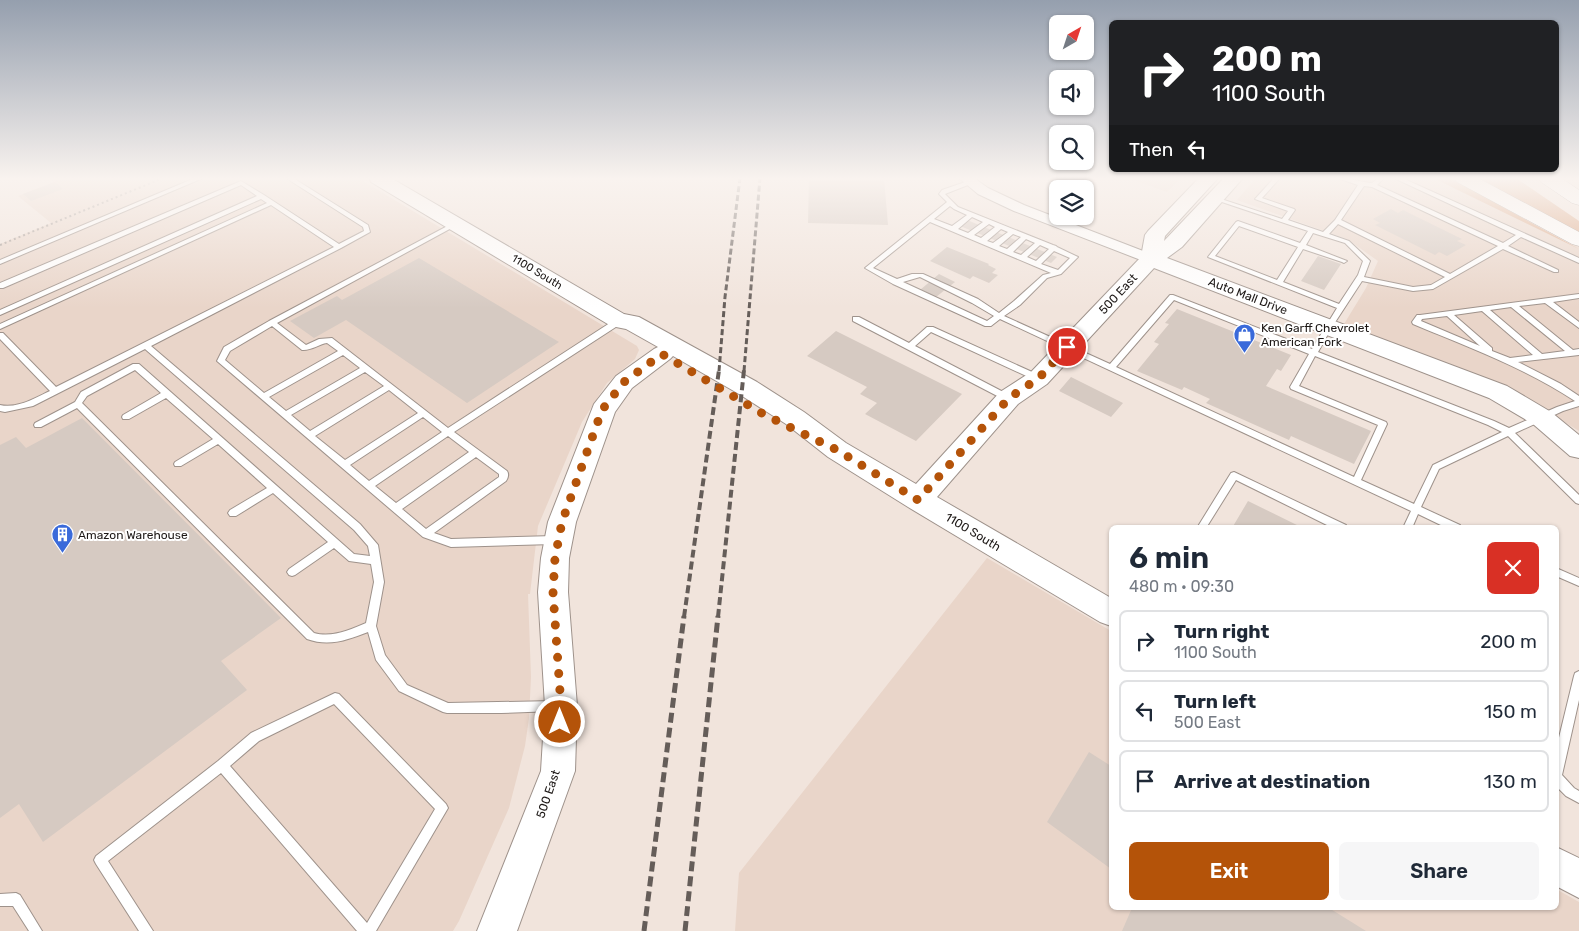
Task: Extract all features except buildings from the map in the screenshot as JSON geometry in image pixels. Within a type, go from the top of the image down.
[{"type":"highway","points":[[1545,221],[1579,240]]},
{"type":"street","name":"1100 South","points":[[452,221],[619,321],[631,322],[748,388],[795,418],[837,450],[918,500],[1109,612]]},
{"type":"street","name":"Auto Mall Drive","points":[[1054,221],[1498,392],[1542,418],[1579,449]]},
{"type":"street","points":[[1151,259],[1155,235],[1168,221]]},
{"type":"street","name":"500 East","points":[[918,500],[1009,398],[1039,378],[1151,259],[1175,243],[1195,221]]},
{"type":"street","name":"1100 South","points":[[619,321],[622,330],[765,415],[837,450]]},
{"type":"street","name":"500 East","points":[[496,931],[500,925],[558,771],[561,706],[553,607],[554,576],[558,540],[568,505],[602,410],[624,382],[662,354]]},
{"type":"street","points":[[1559,868],[1579,879]]},
{"type":"lane","points":[[0,262],[97,221]]},
{"type":"lane","points":[[0,286],[149,221]]},
{"type":"lane","points":[[0,313],[205,221]]},
{"type":"lane","points":[[0,327],[231,221]]},
{"type":"lane","points":[[300,221],[339,247]]},
{"type":"lane","points":[[0,408],[5,409],[30,404],[339,247],[367,232],[366,226],[359,221]]},
{"type":"lane","points":[[926,221],[869,265],[868,268],[988,324],[1017,303],[1045,276],[1059,273],[1075,257],[991,221]]},
{"type":"lane","points":[[935,221],[1059,273]]},
{"type":"lane","points":[[954,229],[963,221]]},
{"type":"lane","points":[[969,236],[986,221]]},
{"type":"lane","points":[[1285,221],[1346,242],[1367,261],[1360,278],[1328,327],[1294,387],[1383,424],[1356,482]]},
{"type":"lane","points":[[1324,234],[1337,221]]},
{"type":"lane","points":[[1338,221],[1451,276]]},
{"type":"lane","points":[[1451,221],[1556,271]]},
{"type":"lane","points":[[1494,221],[1579,260]]},
{"type":"lane","points":[[1341,307],[1211,257],[1238,223],[1344,261]]},
{"type":"lane","points":[[456,224],[272,323],[227,350],[220,361],[426,534],[451,543],[558,540]]},
{"type":"lane","points":[[982,241],[1000,226]]},
{"type":"lane","points":[[1280,282],[1312,230]]},
{"type":"lane","points":[[994,246],[1013,231]]},
{"type":"lane","points":[[1360,278],[1413,289],[1433,287],[1522,234]]},
{"type":"lane","points":[[1008,252],[1026,236]]},
{"type":"lane","points":[[1022,258],[1040,242]]},
{"type":"lane","points":[[1037,264],[1054,247]]},
{"type":"lane","points":[[896,282],[912,276],[921,276],[976,301],[1000,316],[1450,525]]},
{"type":"lane","points":[[1111,368],[1173,297],[1492,422],[1509,432],[1579,501]]},
{"type":"lane","points":[[1578,297],[1420,317],[1416,322],[1509,361],[1552,383],[1579,401]]},
{"type":"lane","points":[[1546,300],[1579,326]]},
{"type":"lane","points":[[1513,305],[1576,352]]},
{"type":"lane","points":[[1483,308],[1540,357]]},
{"type":"lane","points":[[1448,313],[1494,355]]},
{"type":"lane","points":[[856,319],[1009,398]]},
{"type":"lane","points":[[369,486],[448,432],[619,321]]},
{"type":"lane","points":[[272,323],[304,348],[319,341],[329,340],[504,473],[503,479],[426,534]]},
{"type":"lane","points":[[910,346],[930,329],[1039,378]]},
{"type":"lane","points":[[0,335],[55,391]]},
{"type":"lane","points":[[146,345],[358,527],[373,545],[379,582],[371,626],[380,658],[403,688],[447,708],[561,706]]},
{"type":"lane","points":[[263,397],[343,351]]},
{"type":"lane","points":[[1509,361],[1576,352]]},
{"type":"lane","points":[[38,425],[78,404],[84,394],[136,366],[352,558],[375,561]]},
{"type":"lane","points":[[285,415],[366,368]]},
{"type":"lane","points":[[310,436],[390,386]]},
{"type":"lane","points":[[126,417],[168,394]]},
{"type":"lane","points":[[1408,525],[1436,467],[1579,401]]},
{"type":"lane","points":[[78,404],[311,636],[319,640],[328,640],[371,626]]},
{"type":"lane","points":[[344,465],[424,412]]},
{"type":"lane","points":[[178,464],[218,440]]},
{"type":"lane","points":[[396,508],[476,452]]},
{"type":"lane","points":[[1203,525],[1234,475],[1337,525]]},
{"type":"lane","points":[[233,513],[273,488]]},
{"type":"lane","points":[[292,572],[334,543]]},
{"type":"lane","points":[[1559,573],[1579,582]]},
{"type":"lane","points":[[1559,763],[1579,676]]},
{"type":"lane","points":[[147,931],[100,860],[255,737],[335,698],[442,808],[369,931]]},
{"type":"lane","points":[[222,765],[365,931]]},
{"type":"lane","points":[[1559,779],[1570,792],[1579,797]]},
{"type":"lane","points":[[0,900],[16,899],[36,931]]},
{"type":"path","points":[[0,245],[58,221]]},
{"type":"shaded area","points":[[49,221],[430,221],[637,346],[639,350],[635,359],[607,383],[582,422],[538,526],[530,594],[528,594],[531,677],[529,718],[525,746],[509,808],[453,931],[0,931],[0,244],[51,223]]},
{"type":"shaded area","points":[[1297,221],[1526,221],[1579,246],[1579,431],[1504,385],[1344,324],[1366,288],[1378,261],[1347,239]]},
{"type":"shaded area","points":[[1522,221],[1529,221],[1579,249]]},
{"type":"shaded area","points":[[1554,221],[1579,221],[1579,235]]},
{"type":"shaded area","points":[[987,558],[1109,630],[1109,910],[1559,910],[1559,891],[1579,902],[1579,931],[735,931],[739,873]]},
{"type":"railway","points":[[719,371],[725,297],[735,221]]},
{"type":"railway","points":[[744,371],[756,221]]},
{"type":"railway","points":[[684,617],[719,370]]},
{"type":"railway","points":[[718,617],[744,370]]},
{"type":"railway","points":[[644,931],[684,616]]},
{"type":"railway","points":[[685,931],[718,616]]},
{"type":"place","name":"Ken Garff Chevrolet American Fork","points":[[1245,354]]},
{"type":"place","name":"Amazon Warehouse","points":[[62,554]]},
{"type":"route","points":[[560,722],[561,706],[553,607],[555,558],[558,540],[562,522],[602,410],[624,382],[635,373],[662,354],[765,415],[837,450],[918,500],[1009,398],[1039,378],[1067,347]]}]
